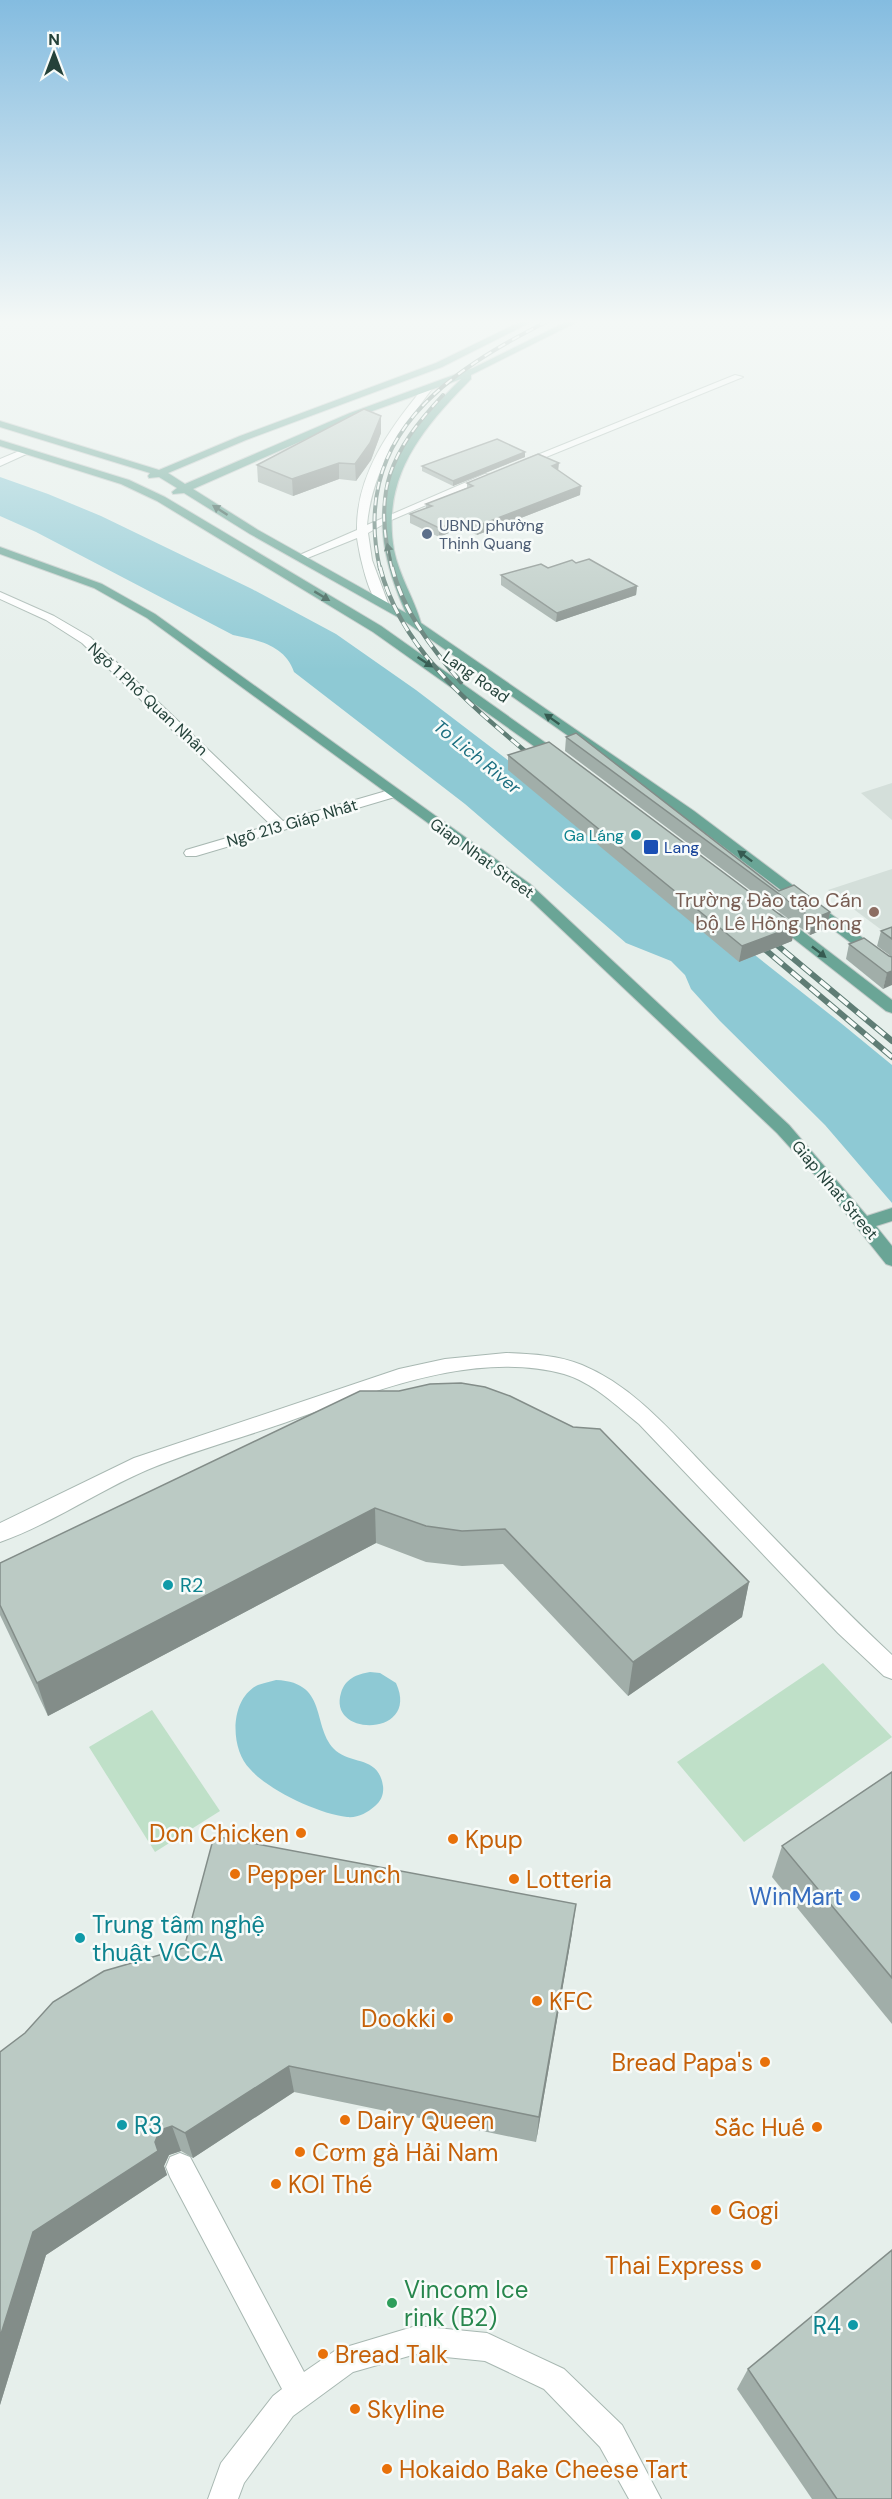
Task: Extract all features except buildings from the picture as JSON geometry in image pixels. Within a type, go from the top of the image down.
[{"type":"main road","name":"Lang Road","points":[[41,437],[160,473],[254,532],[382,603],[689,814],[892,967]]},
{"type":"main road","points":[[132,485],[247,437]]},
{"type":"main road","points":[[161,499],[304,437]]},
{"type":"main road","points":[[413,437],[398,462],[385,519],[387,546],[397,586],[417,625]]},
{"type":"main road","name":"Lang Road","points":[[0,443],[132,485],[161,499],[377,630],[573,767]]},
{"type":"main road","name":"Giap Nhat Street","points":[[0,550],[98,586],[151,616],[525,887],[783,1129],[822,1172],[892,1259]]},
{"type":"main road","points":[[759,885],[776,879]]},
{"type":"main road","points":[[760,905],[892,1008]]},
{"type":"main road","points":[[864,1224],[892,1214]]},
{"type":"street","points":[[382,603],[369,570],[362,532],[369,484],[390,437]]},
{"type":"street","points":[[301,557],[362,532],[385,519],[589,437]]},
{"type":"street","points":[[0,453],[14,447]]},
{"type":"street","points":[[0,463],[28,451]]},
{"type":"street","name":"Ngõ 1 Phố Quan Nhân","points":[[0,595],[60,623],[88,641],[279,825]]},
{"type":"street","name":"Ngõ 213 Giáp Nhất","points":[[191,853],[393,793]]},
{"type":"street","points":[[0,1533],[141,1464],[406,1374],[450,1364],[513,1360],[567,1367],[616,1394],[646,1419],[846,1626],[892,1669]]},
{"type":"street","points":[[180,2167],[300,2394]]},
{"type":"street","points":[[223,2499],[232,2474],[283,2406],[346,2360],[416,2340],[487,2347],[554,2379],[612,2436],[645,2499]]},
{"type":"shaded area","points":[[892,783],[892,820],[861,793]]},
{"type":"shaded area","name":"Trường Đào tạo Cán bộ Lê Hồng Phong","points":[[892,869],[892,933],[887,934],[828,890]]},
{"type":"green space","points":[[823,1663],[892,1737],[744,1842],[677,1762]]},
{"type":"green space","points":[[152,1710],[220,1811],[155,1852],[89,1747]]},
{"type":"water","name":"To Lich River","points":[[0,477],[101,516],[252,589],[336,634],[416,690],[513,764],[842,1024],[892,1065],[892,1203],[825,1125],[720,1021],[691,989],[685,975],[671,961],[626,943],[465,804],[294,672],[284,656],[270,645],[233,635],[36,532],[0,516]]},
{"type":"water","points":[[370,1672],[380,1673],[396,1683],[400,1701],[396,1714],[386,1722],[373,1725],[359,1724],[347,1718],[340,1708],[341,1693],[349,1681],[356,1676]]},
{"type":"water","points":[[276,1680],[294,1683],[305,1689],[313,1698],[324,1733],[330,1744],[339,1753],[366,1763],[377,1771],[381,1777],[383,1792],[379,1802],[372,1809],[359,1816],[347,1817],[309,1806],[269,1785],[258,1777],[243,1760],[236,1737],[237,1712],[249,1692],[258,1685]]},
{"type":"railway","points":[[380,569],[374,523],[379,482],[393,446],[399,437]]},
{"type":"railway","points":[[392,569],[386,541],[385,495],[390,474],[409,437]]},
{"type":"railway","points":[[380,567],[390,597],[422,651],[465,698],[537,761]]},
{"type":"railway","points":[[392,567],[411,614],[461,682]]},
{"type":"railway","points":[[765,935],[892,1041]]},
{"type":"railway","points":[[755,941],[892,1057]]},
{"type":"place","name":"UBND phường Thịnh Quang","points":[[427,534]]},
{"type":"place","name":"Ga Láng","points":[[636,835]]},
{"type":"place","name":"Lang","points":[[651,847]]},
{"type":"place","name":"Trường Đào tạo Cán bộ Lê Hồng Phong","points":[[874,912]]},
{"type":"place","name":"R2","points":[[168,1585]]},
{"type":"place","name":"Don Chicken","points":[[301,1833]]},
{"type":"place","name":"Kpup","points":[[453,1839]]},
{"type":"place","name":"Pepper Lunch","points":[[235,1874]]},
{"type":"place","name":"Lotteria","points":[[514,1879]]},
{"type":"place","name":"WinMart","points":[[855,1896]]},
{"type":"place","name":"Trung tâm nghệ thuật VCCA","points":[[80,1938]]},
{"type":"place","name":"KFC","points":[[537,2001]]},
{"type":"place","name":"Dookki","points":[[448,2018]]},
{"type":"place","name":"Bread Papa's","points":[[765,2062]]},
{"type":"place","name":"Dairy Queen","points":[[345,2120]]},
{"type":"place","name":"R3","points":[[122,2125]]},
{"type":"place","name":"Sắc Huế","points":[[817,2127]]},
{"type":"place","name":"Cơm gà Hải Nam","points":[[300,2152]]},
{"type":"place","name":"KOI Thé","points":[[276,2184]]},
{"type":"place","name":"Gogi","points":[[716,2210]]},
{"type":"place","name":"Thai Express","points":[[756,2265]]},
{"type":"place","name":"Vincom Ice rink (B2)","points":[[392,2303]]},
{"type":"place","name":"R4","points":[[853,2325]]},
{"type":"place","name":"Bread Talk","points":[[323,2354]]},
{"type":"place","name":"Skyline","points":[[355,2409]]},
{"type":"place","name":"Hokaido Bake Cheese Tart","points":[[387,2469]]}]
